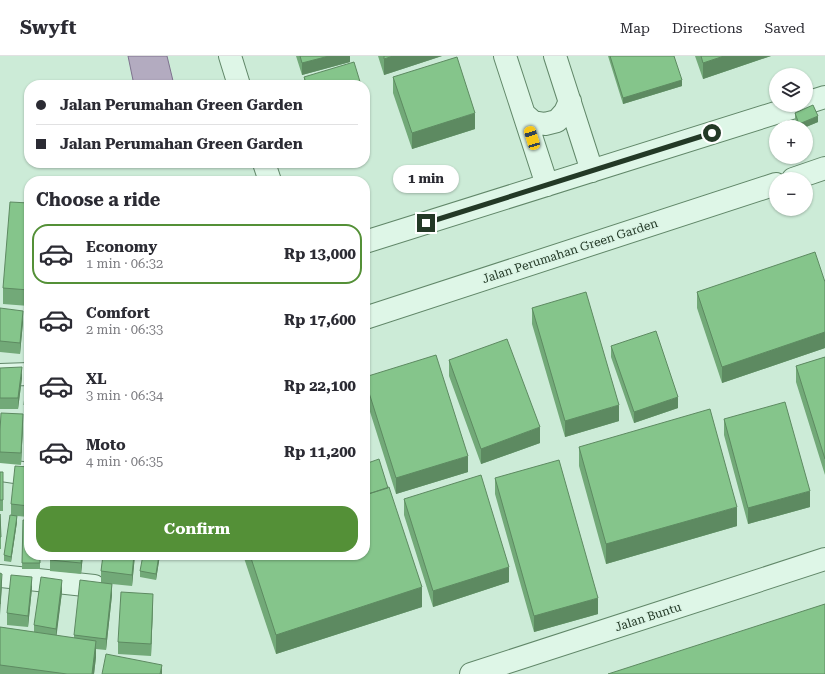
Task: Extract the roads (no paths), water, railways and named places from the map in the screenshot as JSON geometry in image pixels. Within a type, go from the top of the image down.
[{"type":"street","points":[[230,56],[238,80]]},
{"type":"street","points":[[505,56],[546,185]]},
{"type":"street","points":[[555,56],[592,171]]},
{"type":"street","points":[[813,101],[825,98]]},
{"type":"street","points":[[524,114],[533,122],[545,124],[557,121],[565,112],[570,101]]},
{"type":"street","points":[[370,240],[779,112]]},
{"type":"street","points":[[813,172],[825,168]]},
{"type":"street","name":"Jalan Perumahan Green Garden","points":[[370,316],[769,186]]},
{"type":"street","points":[[0,375],[24,374]]},
{"type":"street","points":[[0,470],[24,473]]},
{"type":"street","name":"Jalan Buntu","points":[[472,674],[825,559]]},
{"type":"street","points":[[0,576],[94,586]]}]
